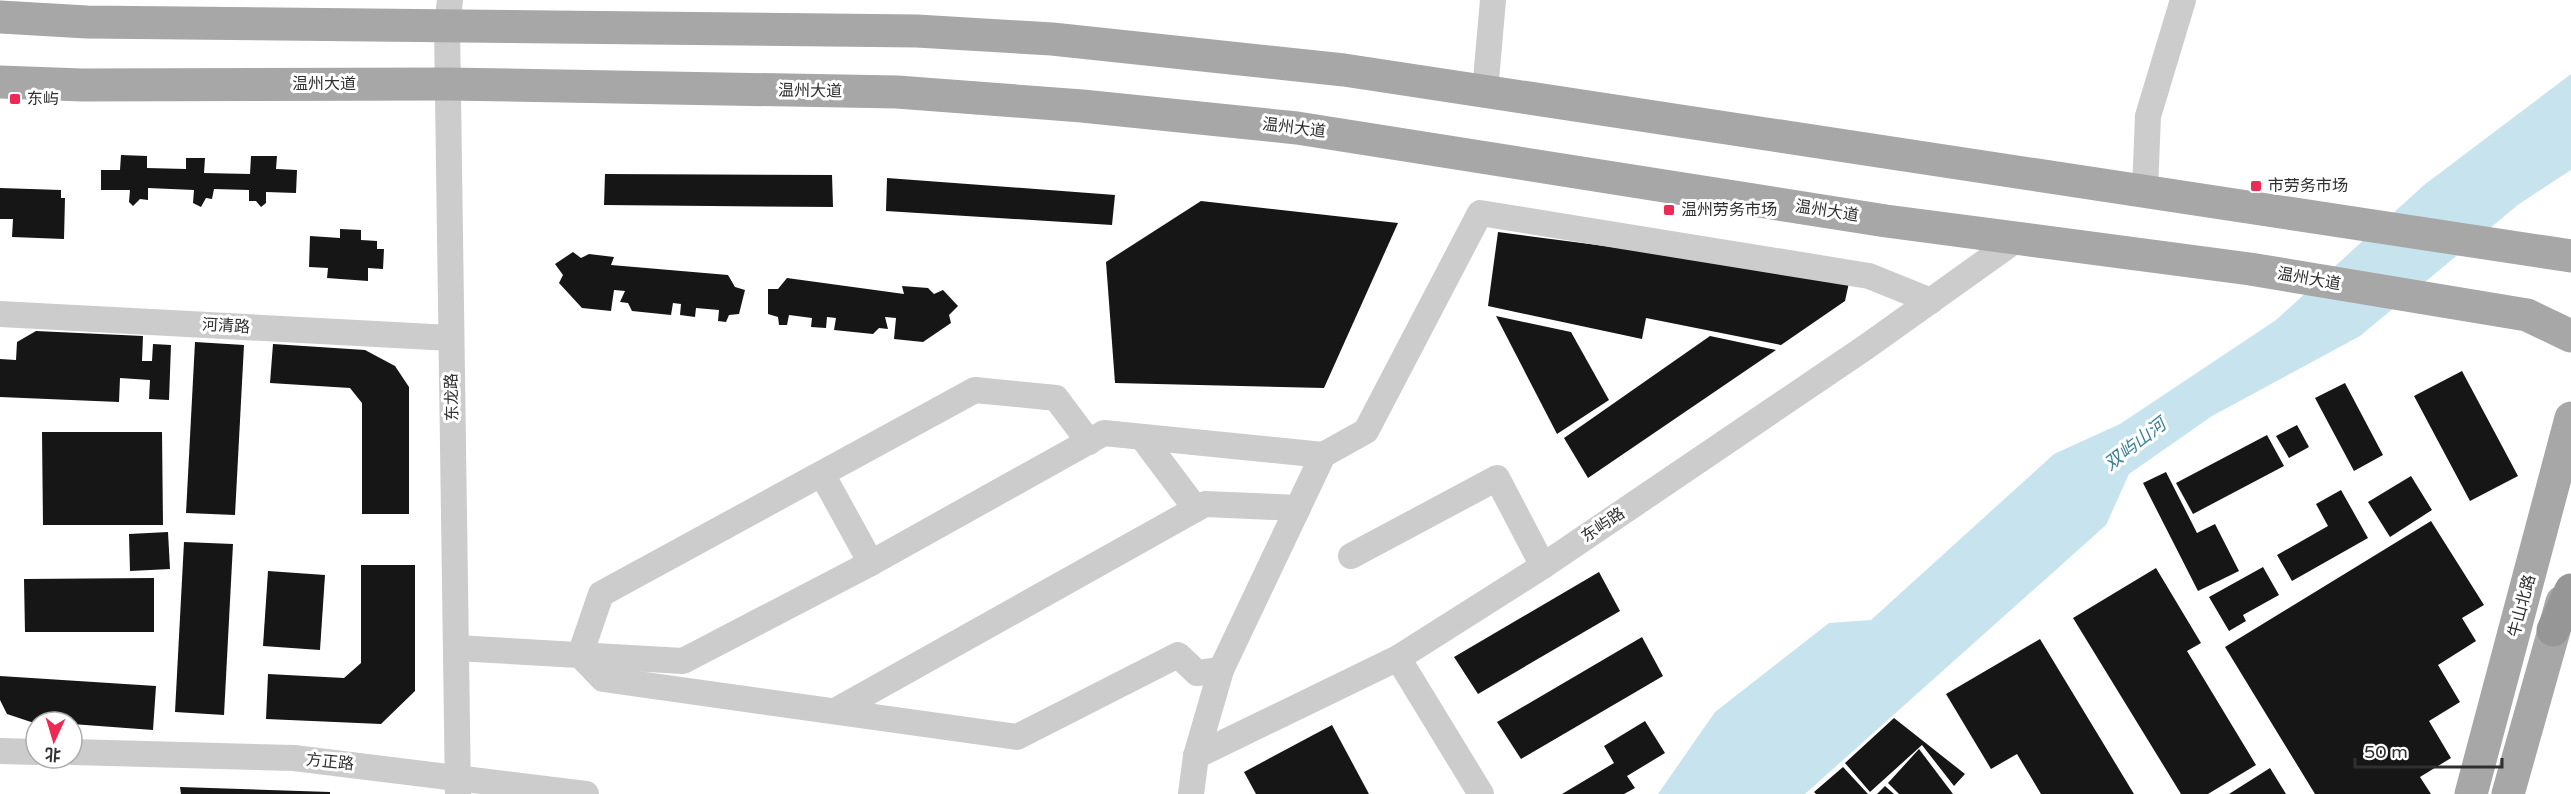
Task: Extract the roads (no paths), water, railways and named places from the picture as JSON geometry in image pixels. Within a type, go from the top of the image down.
[{"type":"highway","points":[[2553,630],[2571,590]]},
{"type":"main road","points":[[0,17],[87,22],[448,13],[1041,38],[1344,70],[2471,239],[2571,256]]},
{"type":"main road","name":"温州大道","points":[[0,82],[82,85],[447,84],[897,92],[1297,128],[1886,221],[2020,237],[2291,276],[2527,315],[2571,336]]},
{"type":"main road","name":"牛山北路","points":[[2471,794],[2571,418]]},
{"type":"main road","points":[[2508,794],[2553,630],[2571,574]]},
{"type":"street","points":[[1485,91],[1493,0]]},
{"type":"street","points":[[2145,190],[2148,116],[2183,0]]},
{"type":"street","name":"东龙路","points":[[448,13],[447,84],[458,785]]},
{"type":"street","points":[[456,648],[683,661],[871,563],[1104,433],[1323,455],[1366,431],[1480,213],[1869,276],[1931,301]]},
{"type":"street","name":"东屿路","points":[[1196,756],[1398,658],[1543,566],[1931,301],[2020,237]]},
{"type":"street","name":"河清路","points":[[0,314],[452,338]]},
{"type":"street","points":[[580,655],[601,594],[975,390],[1056,398],[1089,441]]},
{"type":"street","points":[[1142,437],[1196,509]]},
{"type":"street","points":[[1191,794],[1196,756],[1221,670],[1323,455]]},
{"type":"street","points":[[822,474],[871,563]]},
{"type":"street","points":[[1351,556],[1497,478],[1543,566]]},
{"type":"street","points":[[836,711],[1205,504],[1298,508]]},
{"type":"street","points":[[580,655],[603,679],[1017,737],[1178,655],[1197,673],[1221,670]]},
{"type":"street","points":[[1398,658],[1481,794]]},
{"type":"street","points":[[0,751],[24,752]]},
{"type":"street","name":"方正路","points":[[84,752],[294,758],[458,785],[586,794]]},
{"type":"water","name":"双屿山河","points":[[2571,74],[2571,170],[2519,204],[2360,336],[2212,416],[2129,474],[2106,525],[1805,794],[1658,794],[1715,712],[1829,623],[1871,620],[2054,454],[2120,424],[2276,320],[2424,185]]},
{"type":"place","name":"东屿","points":[[15,99]]},
{"type":"place","name":"市劳务市场","points":[[2256,186]]},
{"type":"place","name":"温州劳务市场","points":[[1669,210]]}]
